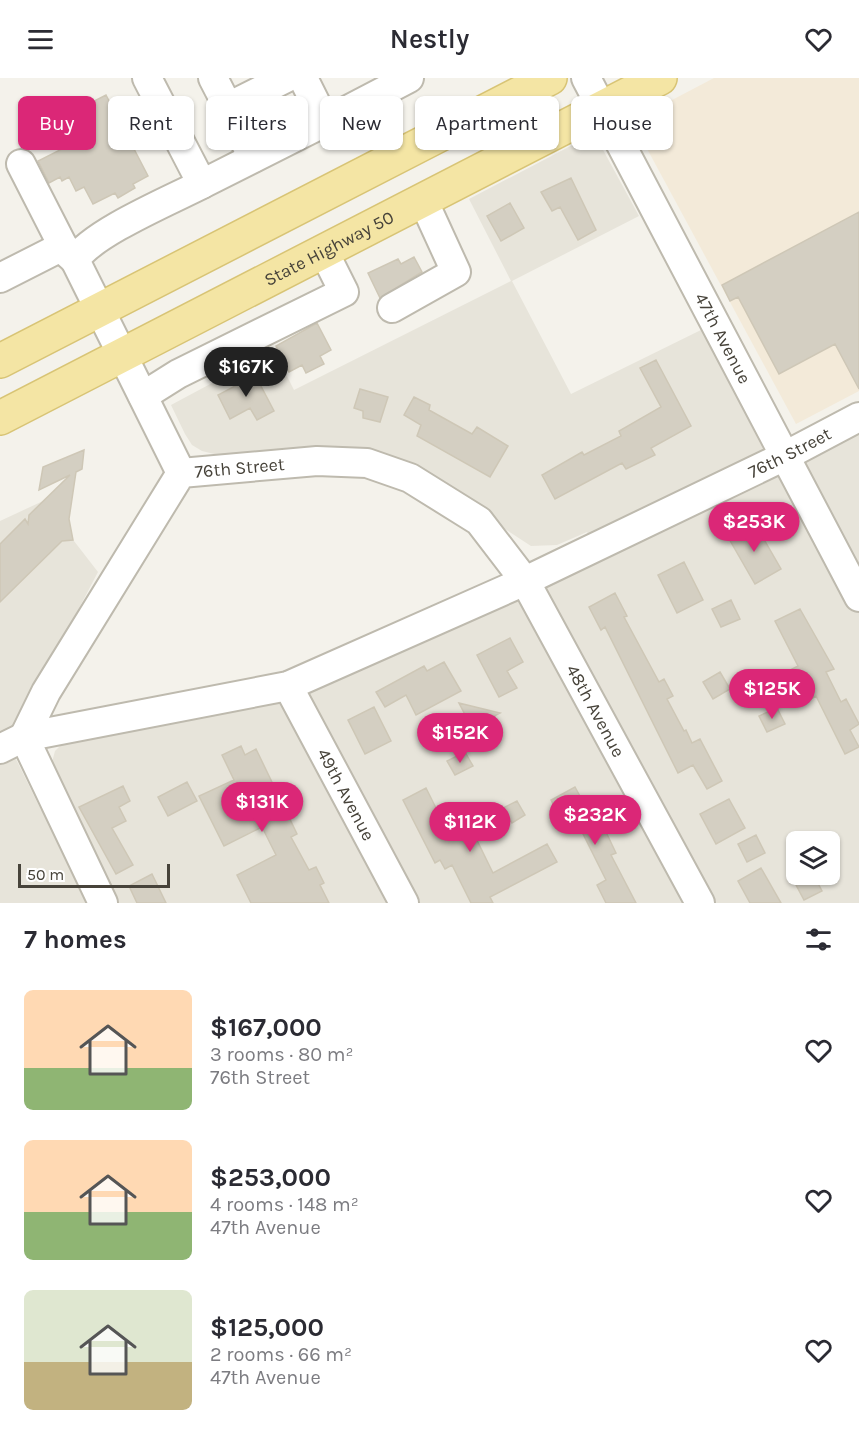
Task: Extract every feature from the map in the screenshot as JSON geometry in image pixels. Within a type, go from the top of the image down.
[{"type":"main road","points":[[0,361],[550,78]]},
{"type":"main road","name":"State Highway 50","points":[[625,96],[660,78]]},
{"type":"main road","name":"State Highway 50","points":[[0,418],[571,124]]},
{"type":"street","points":[[147,78],[202,184]]},
{"type":"street","points":[[213,78],[222,96]]},
{"type":"street","points":[[250,96],[286,78]]},
{"type":"street","points":[[303,78],[320,112]]},
{"type":"street","name":"47th Avenue","points":[[586,78],[595,96]]},
{"type":"street","points":[[372,96],[401,80]]},
{"type":"street","points":[[0,278],[90,245],[202,184],[320,124]]},
{"type":"street","points":[[249,150],[253,158]]},
{"type":"street","name":"47th Avenue","points":[[623,150],[859,597]]},
{"type":"street","points":[[21,164],[100,310],[181,473]]},
{"type":"street","points":[[392,308],[456,272],[423,200]]},
{"type":"street","points":[[143,396],[178,374],[344,291],[324,252]]},
{"type":"street","name":"76th Street","points":[[12,743],[288,686],[525,581],[785,456],[859,417]]},
{"type":"street","name":"76th Street","points":[[12,743],[181,473],[317,461],[368,462],[410,478],[479,521],[525,581]]},
{"type":"street","name":"48th Avenue","points":[[525,581],[700,903]]},
{"type":"street","name":"49th Avenue","points":[[288,686],[404,903]]},
{"type":"street","points":[[12,743],[103,903]]},
{"type":"shaded area","points":[[714,78],[859,78],[859,391],[796,424],[648,150],[673,150],[673,100]]},
{"type":"shaded area","points":[[571,146],[571,150],[603,150],[639,216],[512,281],[571,394],[703,329],[776,475],[859,432],[859,903],[0,903],[0,521],[43,501],[98,572],[25,711],[12,751],[41,810],[58,801],[50,770],[55,751],[63,743],[256,699],[598,555],[587,532],[557,545],[531,546],[395,457],[381,453],[363,450],[222,456],[202,451],[192,445],[171,405],[274,350],[294,390],[511,281],[469,199]]},
{"type":"building","points":[[106,95],[108,99],[108,150],[135,150],[148,176],[133,184],[135,188],[118,198],[115,193],[93,204],[84,187],[76,191],[69,177],[62,181],[60,177],[49,183],[38,161],[60,150],[96,150],[96,100]]},
{"type":"building","points":[[571,178],[596,230],[578,240],[560,207],[552,211],[541,192]]},
{"type":"building","points":[[510,203],[524,228],[501,241],[487,216]]},
{"type":"building","points":[[859,212],[859,389],[835,344],[779,374],[738,297],[730,301],[722,285]]},
{"type":"building","points":[[414,257],[422,272],[380,298],[368,273],[398,259],[401,264]]},
{"type":"building","points":[[317,323],[331,350],[320,356],[324,364],[306,373],[302,365],[289,372],[276,346]]},
{"type":"building","points":[[656,360],[691,426],[651,448],[655,455],[626,469],[622,463],[555,499],[542,475],[582,452],[584,455],[621,436],[619,431],[661,407],[640,368]]},
{"type":"building","points":[[253,371],[274,411],[257,420],[250,408],[230,419],[218,395],[241,383],[238,378]]},
{"type":"building","points":[[360,389],[388,397],[380,422],[363,418],[363,411],[354,408]]},
{"type":"building","points":[[414,397],[430,405],[429,410],[472,434],[477,427],[508,446],[490,477],[417,436],[421,425],[404,415]]},
{"type":"building","points":[[84,450],[82,469],[76,472],[69,519],[73,540],[62,541],[0,602],[0,544],[25,519],[28,524],[29,515],[70,475],[39,490],[43,467]]},
{"type":"building","points":[[754,522],[781,569],[755,584],[728,537]]},
{"type":"building","points":[[684,562],[703,600],[677,613],[658,575]]},
{"type":"building","points":[[615,593],[627,616],[624,617],[659,682],[664,679],[673,696],[667,699],[684,731],[686,730],[692,743],[700,739],[722,781],[707,789],[693,765],[678,773],[605,627],[601,630],[589,607]]},
{"type":"building","points":[[731,600],[740,619],[721,627],[712,609]]},
{"type":"building","points":[[800,609],[834,669],[826,672],[841,702],[846,699],[859,724],[850,730],[859,747],[845,754],[816,696],[809,700],[792,669],[798,666],[775,621]]},
{"type":"building","points":[[510,638],[523,662],[507,671],[517,688],[499,697],[477,655]]},
{"type":"building","points":[[444,662],[461,691],[416,715],[406,695],[385,707],[376,692],[424,666],[427,671]]},
{"type":"building","points":[[720,672],[730,689],[713,699],[703,682]]},
{"type":"building","points":[[459,703],[500,713],[472,728]]},
{"type":"building","points":[[374,707],[391,741],[365,754],[348,720]]},
{"type":"building","points":[[777,708],[785,724],[767,732],[759,716]]},
{"type":"building","points":[[241,746],[245,755],[256,749],[297,834],[291,837],[309,870],[316,867],[324,883],[320,885],[329,903],[251,903],[237,875],[276,855],[262,827],[224,846],[199,796],[234,780],[222,755]]},
{"type":"building","points":[[465,752],[473,766],[455,775],[447,761]]},
{"type":"building","points":[[187,782],[197,801],[168,816],[158,797]]},
{"type":"building","points":[[123,786],[130,801],[119,807],[126,821],[112,828],[133,865],[116,874],[79,807]]},
{"type":"building","points":[[575,787],[600,833],[605,830],[616,853],[611,855],[636,903],[606,903],[597,885],[606,880],[577,822],[566,828],[551,800]]},
{"type":"building","points":[[426,788],[449,834],[469,824],[493,873],[547,844],[557,862],[490,897],[493,903],[471,903],[452,865],[445,869],[440,860],[435,863],[403,800]]},
{"type":"building","points":[[729,799],[745,828],[716,844],[700,814]]},
{"type":"building","points":[[517,801],[525,815],[512,823],[503,808]]},
{"type":"building","points":[[756,835],[765,853],[747,862],[738,844]]},
{"type":"building","points":[[761,868],[781,903],[750,903],[738,881]]},
{"type":"building","points":[[152,874],[166,903],[137,903],[129,886]]},
{"type":"building","points":[[796,885],[819,885],[822,891],[804,900]]}]
